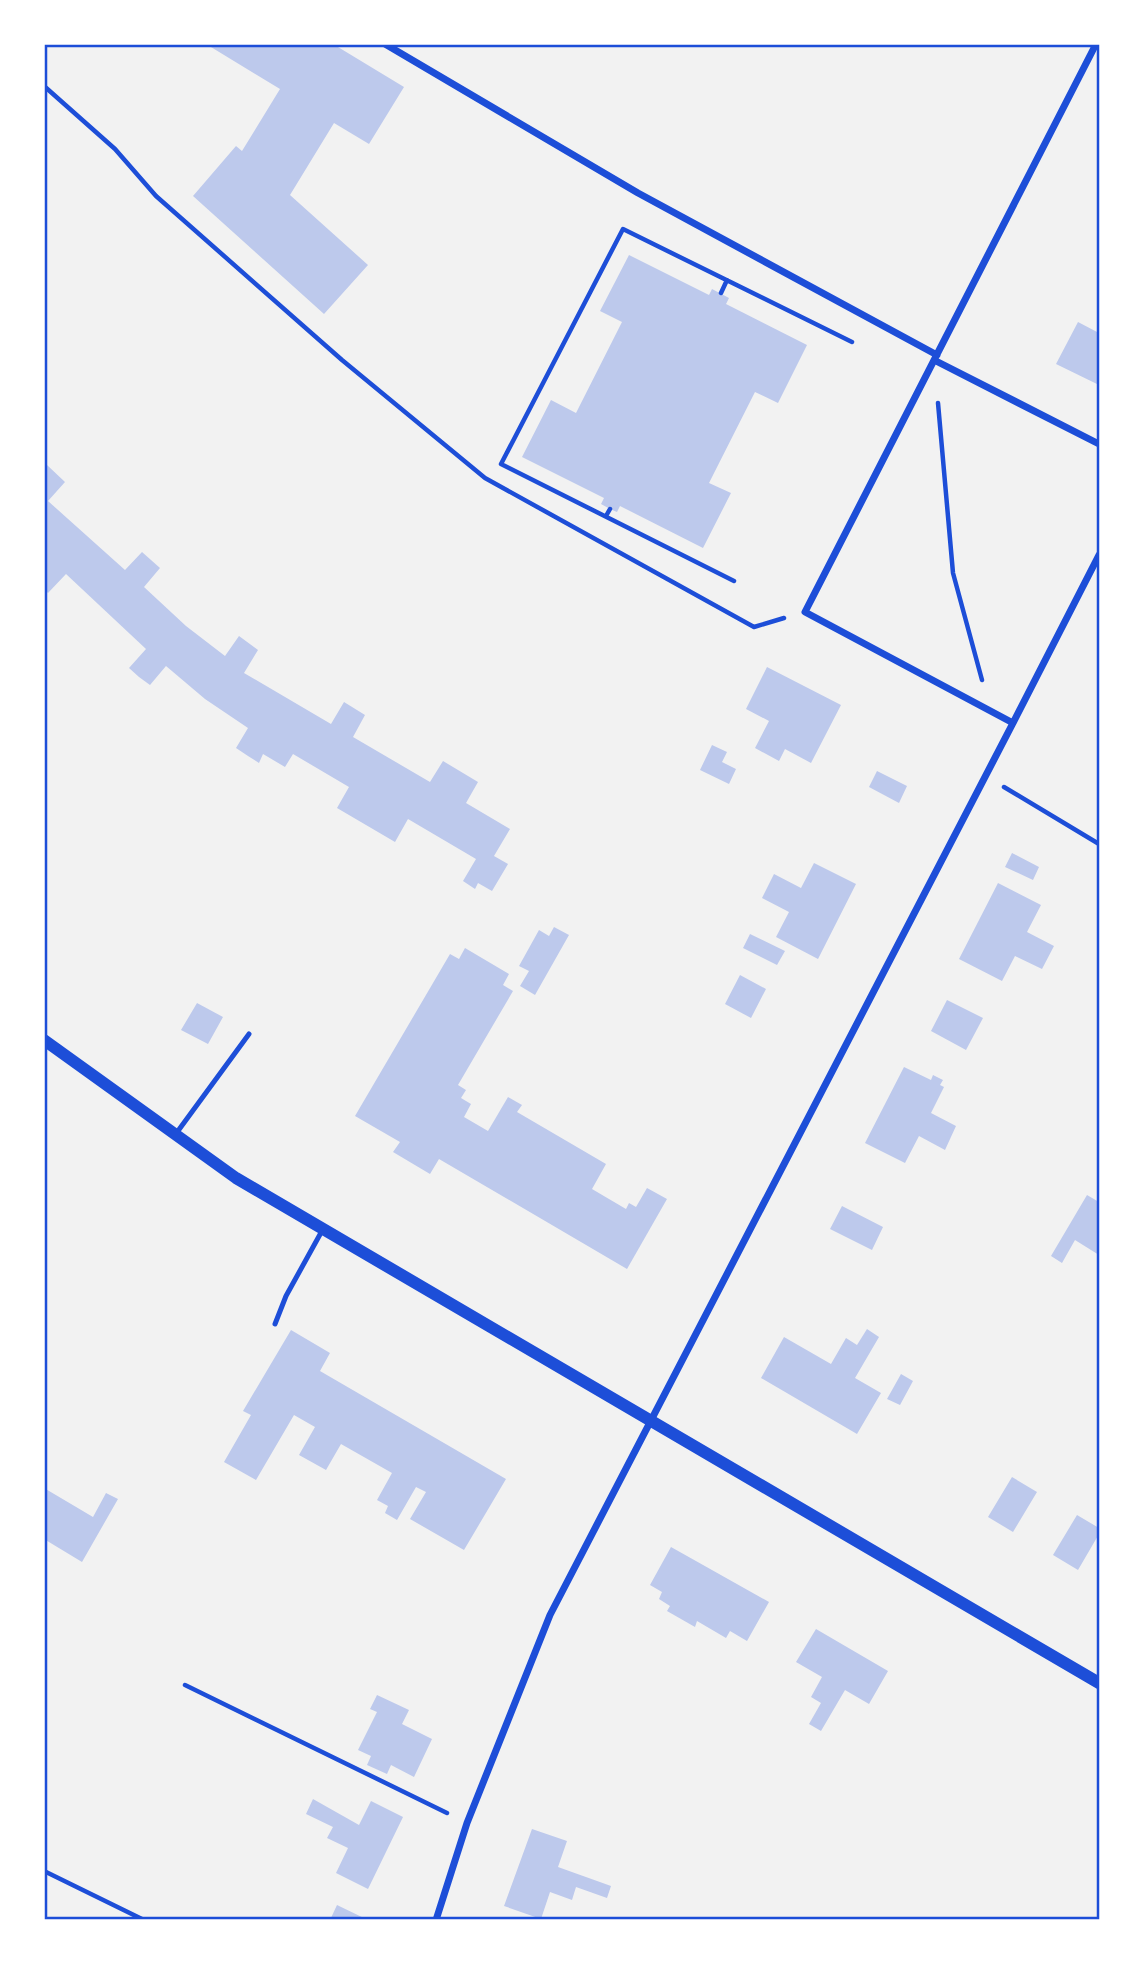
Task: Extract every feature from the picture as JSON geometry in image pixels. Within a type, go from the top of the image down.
[{"type":"street","points":[[385,44],[638,193],[935,358],[1099,444]]},
{"type":"street","points":[[1013,723],[805,612],[1096,44]]},
{"type":"street","points":[[436,1920],[467,1823],[550,1615],[1099,555]]},
{"type":"street","points":[[44,1040],[236,1178],[1099,1684]]},
{"type":"lane","points":[[176,1135],[248,1034]]},
{"type":"lane","points":[[275,1324],[286,1296],[323,1229]]},
{"type":"path","points":[[44,86],[115,149],[156,196],[342,360],[485,478],[754,627],[805,612]]},
{"type":"path","points":[[734,580],[501,464],[623,229],[852,342]]},
{"type":"path","points":[[721,293],[727,280]]},
{"type":"path","points":[[935,358],[953,573],[990,710]]},
{"type":"path","points":[[606,516],[610,509]]},
{"type":"path","points":[[984,776],[1099,844]]},
{"type":"path","points":[[185,1685],[467,1823]]},
{"type":"path","points":[[44,1871],[144,1920]]},
{"type":"building","points":[[206,44],[333,44],[404,87],[369,144],[334,123],[290,195],[368,265],[324,314],[193,196],[236,146],[242,151],[280,89]]},
{"type":"building","points":[[629,255],[709,295],[712,289],[729,298],[726,304],[807,345],[778,403],[755,392],[709,483],[731,493],[703,548],[620,506],[617,512],[610,509],[601,504],[604,498],[522,457],[551,400],[576,413],[622,322],[600,311]]},
{"type":"building","points":[[1078,322],[1099,333],[1099,385],[1056,364]]},
{"type":"building","points":[[47,465],[65,482],[48,501],[125,570],[142,552],[160,568],[144,587],[186,626],[225,656],[239,636],[258,650],[244,673],[331,724],[344,702],[365,715],[353,737],[430,782],[443,761],[478,782],[466,803],[510,829],[494,856],[508,864],[492,891],[478,883],[475,889],[463,881],[476,859],[408,819],[395,842],[337,808],[349,787],[293,754],[285,767],[263,754],[259,763],[236,748],[248,728],[205,699],[166,666],[150,685],[139,677],[129,668],[146,649],[66,574],[48,593],[44,589],[44,468]]},
{"type":"building","points":[[767,667],[841,705],[811,763],[785,749],[779,761],[755,748],[769,721],[746,709]]},
{"type":"building","points":[[712,745],[727,752],[722,762],[736,769],[729,784],[700,770]]},
{"type":"building","points":[[877,771],[907,786],[899,803],[869,787]]},
{"type":"building","points":[[1012,853],[1039,867],[1033,880],[1005,867]]},
{"type":"building","points":[[814,863],[856,884],[818,959],[776,937],[789,912],[762,898],[774,874],[801,888]]},
{"type":"building","points":[[998,883],[1041,905],[1027,932],[1054,946],[1042,969],[1015,956],[1002,981],[959,959]]},
{"type":"building","points":[[554,927],[569,935],[535,995],[520,986],[529,971],[519,966],[539,930],[549,936]]},
{"type":"building","points":[[750,934],[785,951],[777,965],[743,948]]},
{"type":"building","points":[[465,948],[509,974],[503,985],[513,991],[458,1085],[466,1090],[461,1098],[471,1104],[464,1117],[488,1131],[508,1097],[522,1105],[517,1112],[606,1164],[592,1189],[626,1209],[629,1203],[636,1207],[647,1188],[667,1199],[627,1269],[439,1159],[430,1174],[393,1152],[400,1142],[355,1116],[450,954],[459,959]]},
{"type":"building","points":[[740,975],[766,989],[751,1018],[725,1004]]},
{"type":"building","points":[[947,1000],[983,1018],[966,1050],[931,1031]]},
{"type":"building","points":[[197,1003],[223,1017],[208,1044],[181,1030]]},
{"type":"building","points":[[904,1067],[931,1080],[933,1075],[943,1080],[940,1085],[944,1087],[931,1113],[956,1126],[945,1150],[919,1136],[905,1163],[865,1143]]},
{"type":"building","points":[[1087,1195],[1099,1202],[1099,1255],[1075,1240],[1062,1263],[1051,1256]]},
{"type":"building","points":[[842,1206],[883,1227],[872,1250],[830,1229]]},
{"type":"building","points":[[867,1329],[879,1337],[855,1378],[881,1393],[857,1434],[761,1378],[784,1337],[831,1364],[846,1338],[857,1345]]},
{"type":"building","points":[[291,1330],[330,1353],[320,1371],[506,1479],[464,1550],[410,1519],[426,1492],[416,1487],[397,1520],[385,1513],[388,1506],[377,1500],[392,1473],[341,1444],[326,1470],[299,1455],[315,1427],[294,1415],[256,1480],[224,1462],[251,1415],[243,1411]]},
{"type":"building","points":[[901,1374],[913,1381],[900,1405],[887,1399]]},
{"type":"building","points":[[1012,1477],[1037,1492],[1013,1532],[988,1517]]},
{"type":"building","points":[[44,1488],[93,1517],[106,1493],[118,1499],[82,1562],[44,1539]]},
{"type":"building","points":[[1077,1515],[1099,1528],[1099,1534],[1078,1570],[1053,1555]]},
{"type":"building","points":[[671,1547],[769,1602],[747,1641],[730,1631],[726,1638],[697,1621],[695,1627],[667,1611],[670,1606],[659,1599],[662,1592],[650,1585]]},
{"type":"building","points":[[816,1629],[888,1671],[869,1704],[845,1690],[821,1731],[809,1724],[821,1703],[811,1697],[822,1677],[796,1662]]},
{"type":"building","points":[[377,1695],[409,1710],[402,1724],[432,1739],[414,1777],[391,1765],[387,1774],[367,1765],[371,1756],[358,1750],[377,1712],[370,1709]]},
{"type":"building","points":[[313,1799],[359,1825],[371,1801],[403,1817],[368,1889],[336,1873],[348,1848],[327,1838],[333,1827],[306,1814]]},
{"type":"building","points":[[532,1829],[567,1841],[558,1867],[611,1886],[607,1898],[576,1887],[572,1900],[550,1892],[541,1919],[504,1906]]},
{"type":"building","points":[[337,1905],[368,1920],[330,1920]]}]
